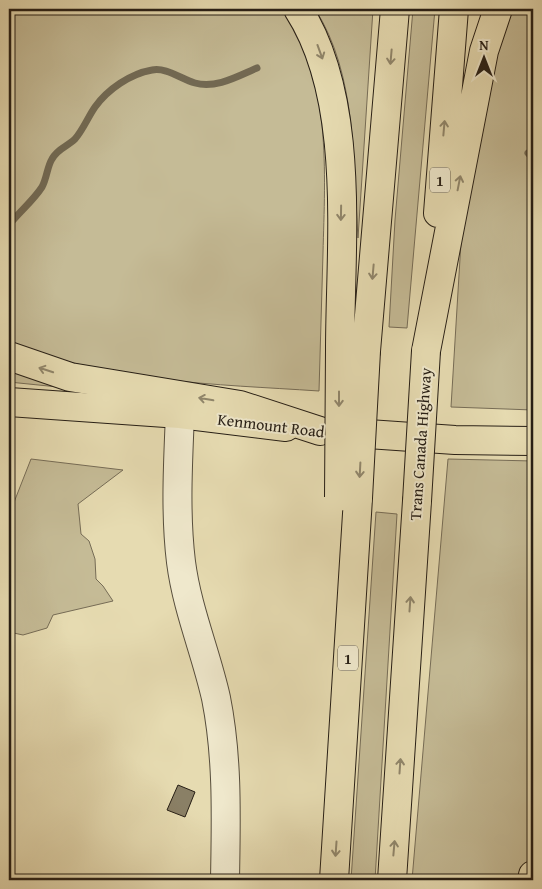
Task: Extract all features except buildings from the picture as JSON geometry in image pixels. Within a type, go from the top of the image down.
[{"type":"main road","points":[[298,9],[320,54],[336,124],[341,193],[340,350],[348,498]]},
{"type":"main road","name":"1","points":[[334,880],[338,817],[348,498],[366,351],[395,9]]},
{"type":"main road","name":"Trans Canada Highway","points":[[392,880],[426,351],[454,9]]},
{"type":"main road","points":[[426,351],[484,51],[498,9]]},
{"type":"main road","points":[[9,356],[70,377],[240,405],[320,431]]},
{"type":"main road","name":"Kenmount Road","points":[[9,402],[180,414],[320,431],[455,440],[533,441]]},
{"type":"main road","points":[[532,880],[533,875]]},
{"type":"lane","points":[[180,414],[177,496],[181,563],[188,600],[216,697],[221,726],[226,784],[225,880]]},
{"type":"shaded area","points":[[9,9],[283,9],[299,36],[310,65],[318,95],[322,127],[324,191],[319,391],[201,383],[122,373],[84,366],[46,355],[9,341]]},
{"type":"shaded area","points":[[315,9],[373,9],[358,238],[353,150],[346,90],[329,34]]},
{"type":"shaded area","points":[[413,9],[435,9],[407,328],[389,327],[395,220]]},
{"type":"shaded area","points":[[510,9],[533,9],[533,410],[451,407],[462,226],[491,57]]},
{"type":"shaded area","points":[[9,367],[58,387],[9,382]]},
{"type":"shaded area","points":[[31,459],[123,470],[78,504],[81,534],[89,541],[95,559],[96,579],[113,601],[53,615],[47,628],[23,635],[9,632],[9,515]]},
{"type":"shaded area","points":[[448,459],[533,461],[533,836],[525,880],[412,880]]},
{"type":"shaded area","points":[[376,512],[397,514],[375,880],[351,880]]},
{"type":"waterway","points":[[9,225],[42,187],[54,155],[75,139],[100,100],[120,83],[144,72],[163,70],[195,83],[211,84],[227,81],[257,68]]},
{"type":"waterway","points":[[528,153],[533,159]]}]
